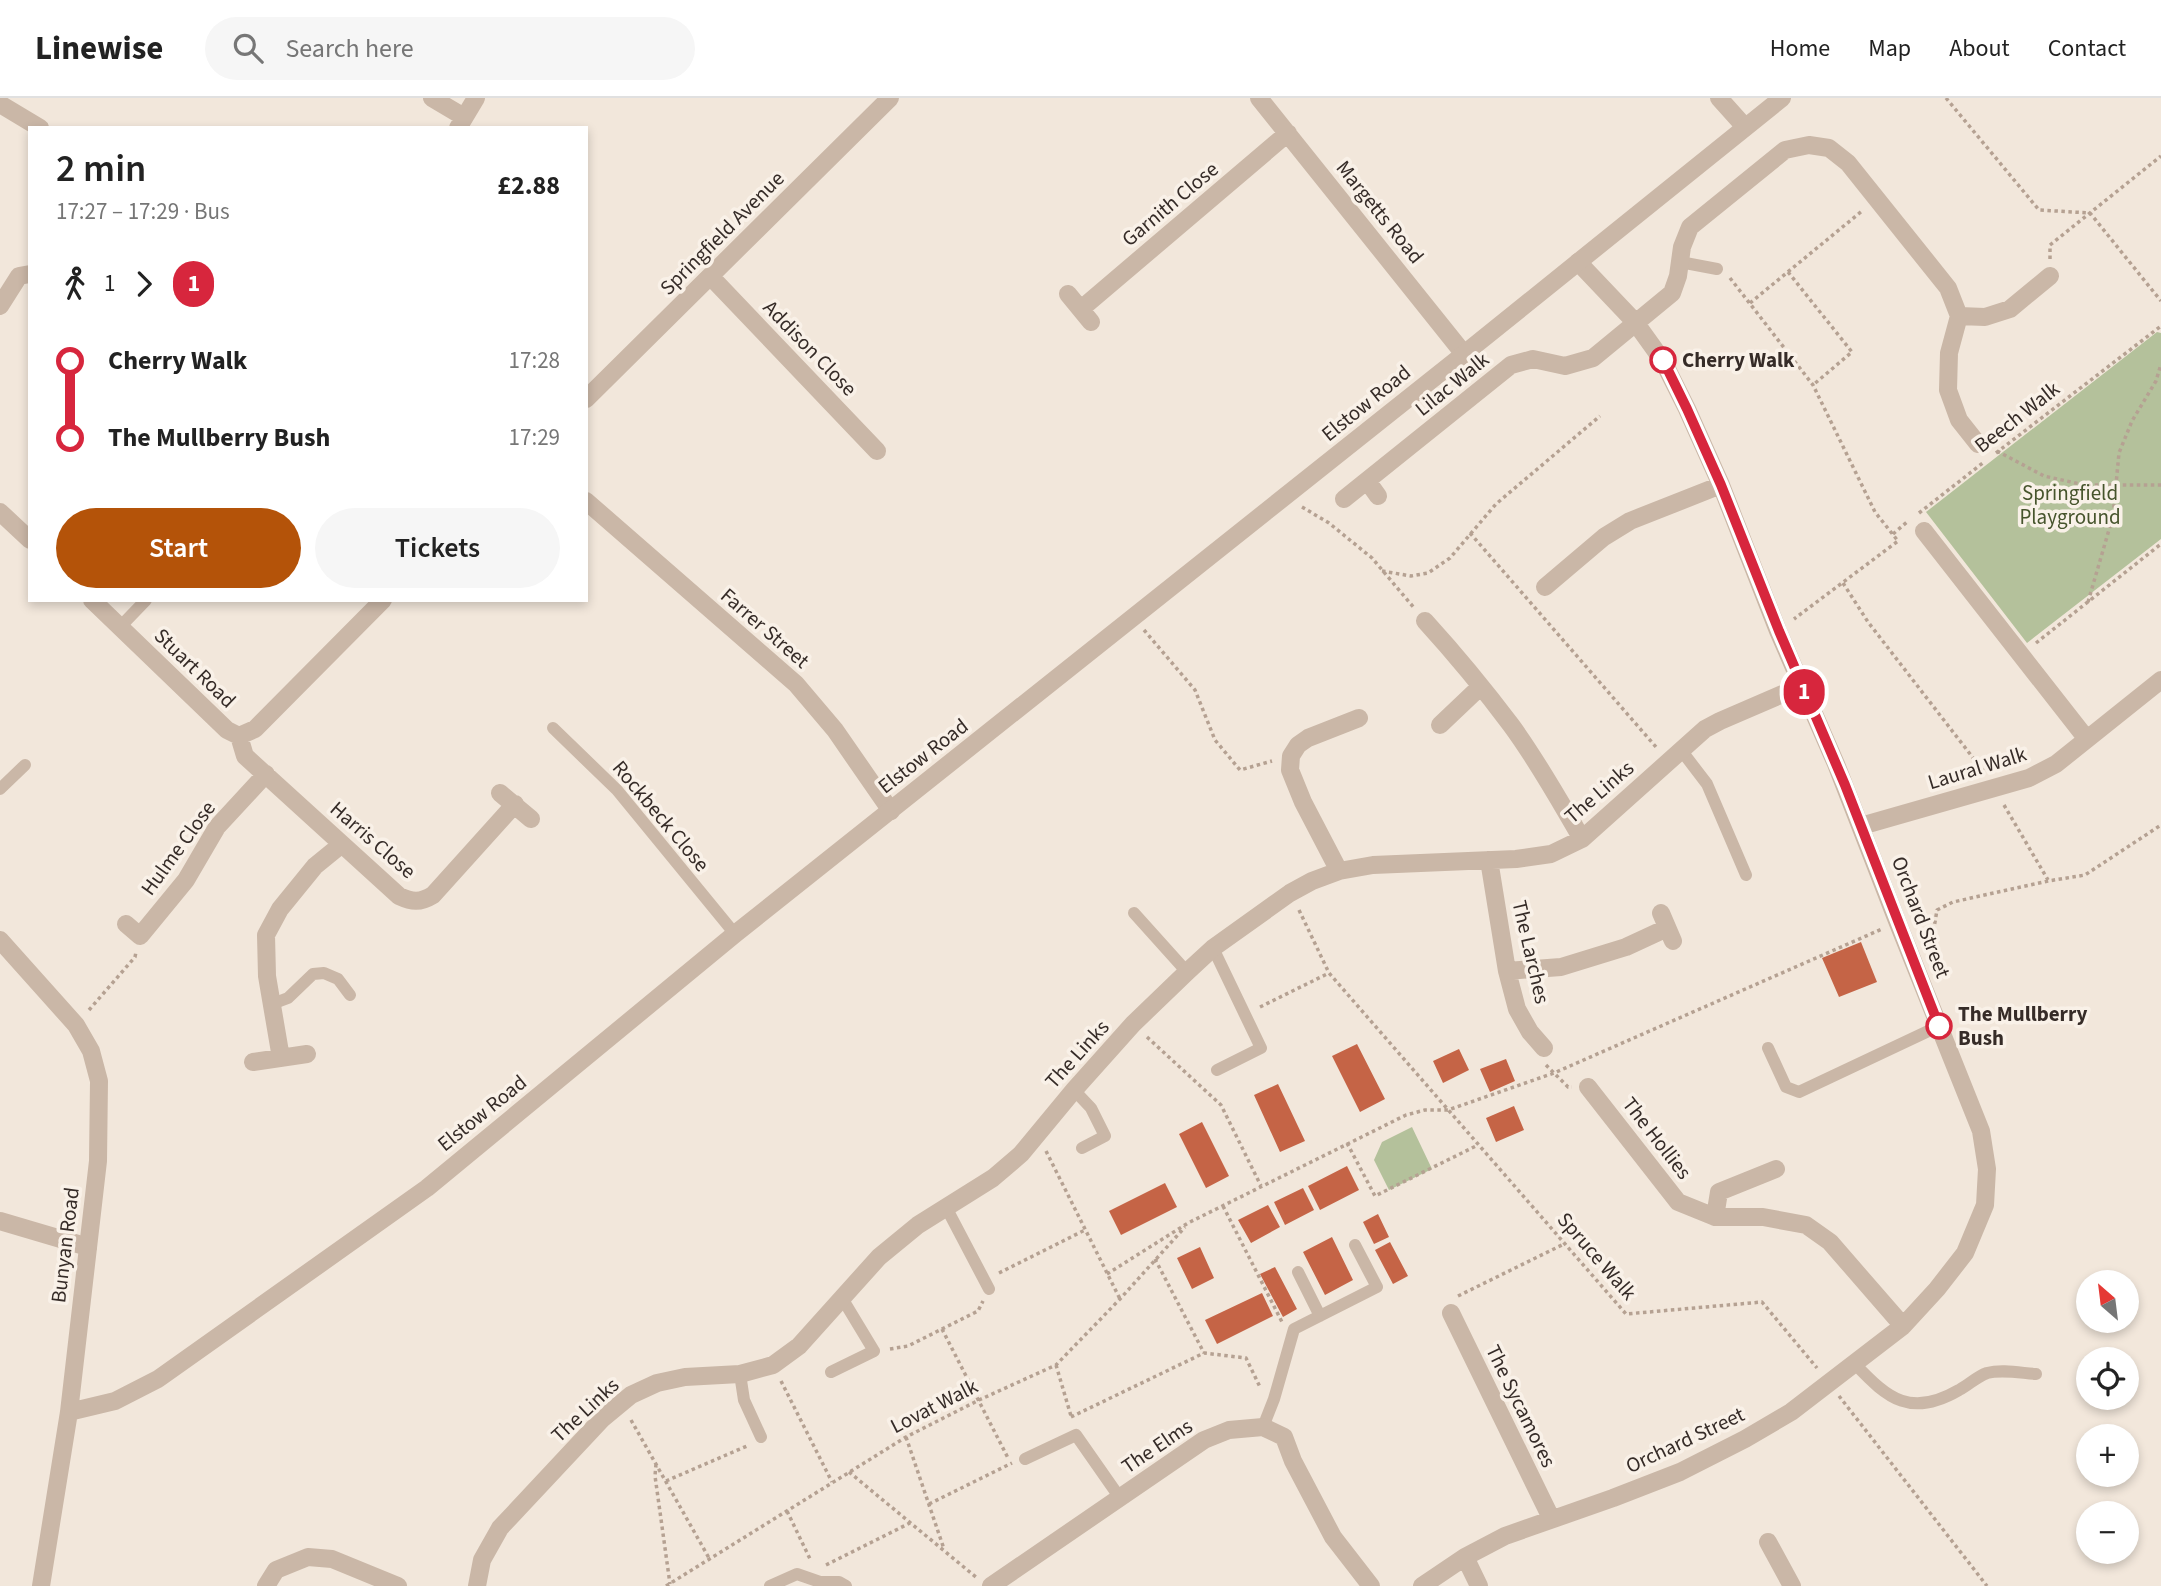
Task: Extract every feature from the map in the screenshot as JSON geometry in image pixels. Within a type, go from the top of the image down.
[{"type":"street","points":[[432,98],[461,122],[476,98]]},
{"type":"street","name":"Springfield Avenue","points":[[588,397],[890,98]]},
{"type":"street","name":"Margetts Road","points":[[1259,98],[1464,354]]},
{"type":"street","points":[[1719,98],[1745,127]]},
{"type":"street","name":"Elstow Road","points":[[69,1412],[115,1401],[158,1379],[426,1188],[735,934],[1782,98]]},
{"type":"street","points":[[0,104],[37,126]]},
{"type":"street","name":"Garnith Close","points":[[1068,293],[1086,315],[1288,133]]},
{"type":"street","points":[[1634,323],[1672,293],[1678,276],[1682,247],[1690,227],[1785,150],[1809,145],[1829,148],[1848,163],[1948,288],[1959,316],[1949,353],[1948,390],[1959,420],[1978,444]]},
{"type":"street","name":"Orchard Street","points":[[1422,1586],[1465,1557],[1506,1536],[1680,1472],[1791,1412],[1903,1326],[1965,1253],[1985,1205],[1987,1169],[1981,1130],[1861,826],[1801,686],[1721,485],[1663,360],[1634,323],[1578,262]]},
{"type":"street","points":[[0,306],[19,276],[28,274]]},
{"type":"street","points":[[1959,316],[1985,317],[2010,309],[2050,276]]},
{"type":"street","name":"Addison Close","points":[[711,277],[877,451]]},
{"type":"street","name":"Lilac Walk","points":[[1344,499],[1373,489],[1511,365],[1533,359],[1565,366],[1593,359],[1634,323]]},
{"type":"street","points":[[1545,587],[1604,537],[1630,521],[1721,485]]},
{"type":"street","name":"Farrer Street","points":[[588,503],[796,684],[835,730],[891,811]]},
{"type":"street","points":[[0,512],[28,538]]},
{"type":"street","points":[[1924,531],[2086,738]]},
{"type":"street","name":"Stuart Road","points":[[94,602],[227,730],[239,736]]},
{"type":"street","points":[[239,736],[255,729],[381,602]]},
{"type":"street","points":[[1420,615],[1455,642],[1480,687],[1512,726],[1582,839]]},
{"type":"street","name":"Laural Walk","points":[[1861,826],[1945,801],[1995,790],[2029,778],[2056,764],[2161,680]]},
{"type":"street","name":"The Links","points":[[477,1586],[482,1560],[500,1528],[603,1419],[631,1395],[657,1382],[685,1377],[740,1374],[773,1365],[799,1346],[889,1249],[918,1225],[993,1178],[1021,1154],[1133,1024],[1186,972],[1213,948],[1290,892],[1339,871],[1373,865],[1516,859],[1551,854],[1582,839],[1705,729],[1801,686]]},
{"type":"street","points":[[1440,725],[1480,687]]},
{"type":"street","points":[[1339,871],[1303,802],[1290,770],[1291,756],[1298,745],[1308,738],[1359,718]]},
{"type":"street","name":"Harris Close","points":[[239,736],[245,756],[400,896],[411,902],[423,901],[433,895],[515,804]]},
{"type":"street","name":"Hulme Close","points":[[140,936],[186,880],[217,827],[266,774]]},
{"type":"street","points":[[500,793],[531,818]]},
{"type":"street","points":[[281,1058],[267,976],[266,934],[280,909],[315,866],[342,844]]},
{"type":"street","name":"The Larches","points":[[1489,860],[1507,971],[1517,1009],[1530,1032],[1544,1048]]},
{"type":"street","points":[[126,924],[140,936]]},
{"type":"street","points":[[1507,971],[1562,967],[1626,947],[1667,927]]},
{"type":"street","name":"Bunyan Road","points":[[0,940],[76,1025],[91,1051],[99,1081],[98,1161],[69,1412],[41,1586]]},
{"type":"street","points":[[253,1062],[307,1054]]},
{"type":"street","name":"The Hollies","points":[[1588,1087],[1678,1202],[1715,1217],[1763,1217],[1806,1225],[1830,1242],[1903,1326]]},
{"type":"street","points":[[1715,1217],[1719,1192],[1776,1169]]},
{"type":"street","points":[[0,1222],[88,1247]]},
{"type":"street","name":"The Sycamores","points":[[1451,1313],[1551,1518]]},
{"type":"street","points":[[1263,1427],[1284,1437],[1293,1461],[1333,1536],[1371,1586]]},
{"type":"street","name":"The Elms","points":[[989,1586],[1204,1440],[1229,1430],[1263,1427]]},
{"type":"street","points":[[1768,1542],[1792,1586]]},
{"type":"street","points":[[1465,1557],[1479,1586]]},
{"type":"street","points":[[265,1586],[276,1570],[309,1558],[332,1559],[398,1586]]},
{"type":"lane","points":[[1680,262],[1717,269]]},
{"type":"lane","points":[[120,627],[144,602]]},
{"type":"lane","name":"Rockbeck Close","points":[[553,728],[617,790],[735,934]]},
{"type":"lane","points":[[1675,756],[1707,784],[1746,875]]},
{"type":"lane","points":[[0,789],[25,765]]},
{"type":"lane","points":[[1134,913],[1186,972]]},
{"type":"lane","points":[[1213,948],[1261,1048],[1217,1070]]},
{"type":"lane","points":[[272,1004],[288,998],[313,974],[324,973],[338,979],[350,995]]},
{"type":"lane","points":[[1768,1048],[1786,1087],[1799,1092],[1939,1026]]},
{"type":"lane","points":[[1074,1090],[1091,1108],[1105,1136],[1082,1148]]},
{"type":"lane","points":[[947,1209],[986,1284]]},
{"type":"lane","points":[[1263,1427],[1274,1399],[1293,1329],[1377,1287],[1355,1245]]},
{"type":"lane","points":[[1298,1272],[1320,1316]]},
{"type":"lane","points":[[831,1372],[874,1351],[842,1297]]},
{"type":"lane","points":[[1855,1364],[1875,1385],[1904,1404],[1936,1400],[1997,1371],[2036,1374]]},
{"type":"lane","points":[[740,1374],[744,1401],[761,1437]]},
{"type":"lane","points":[[1026,1459],[1076,1435],[1120,1498]]},
{"type":"lane","points":[[771,1586],[797,1574],[820,1582],[839,1582],[846,1586]]},
{"type":"path","points":[[1946,98],[2039,210],[2090,213],[2161,301]]},
{"type":"path","points":[[2050,276],[2050,245],[2161,156]]},
{"type":"path","points":[[1749,303],[1877,199]]},
{"type":"path","points":[[1717,269],[1732,279],[1813,385],[1875,512],[1893,534]]},
{"type":"path","points":[[1788,272],[1852,352],[1813,385]]},
{"type":"path","name":"Beech Walk","points":[[1843,583],[1898,541],[1893,534],[2161,326]]},
{"type":"path","points":[[2088,602],[2113,516],[2119,453],[2132,421],[2156,381],[2161,364]]},
{"type":"path","points":[[1382,571],[1411,576],[1428,573],[1450,558],[1496,504],[1600,416]]},
{"type":"path","points":[[1997,451],[2044,476],[2085,485],[2161,485]]},
{"type":"path","points":[[1285,497],[1329,523],[1372,558],[1420,615]]},
{"type":"path","points":[[1470,533],[1675,756]]},
{"type":"path","points":[[2021,655],[2161,544]]},
{"type":"path","points":[[1779,631],[1843,583],[1868,622],[1980,765],[2049,881]]},
{"type":"path","points":[[1133,618],[1195,690],[1215,740],[1240,770],[1291,756]]},
{"type":"path","points":[[1919,940],[1933,934],[1937,910],[1953,902],[2085,875],[2161,825]]},
{"type":"path","name":"Spruce Walk","points":[[1290,892],[1329,972],[1626,1314],[1762,1302],[1830,1384],[1987,1586]]},
{"type":"path","name":"Lovat Walk","points":[[1107,1274],[1188,1223],[1406,1115],[1425,1110],[1448,1110],[1554,1073],[1882,928]]},
{"type":"path","points":[[76,1025],[135,957],[140,936]]},
{"type":"path","points":[[1246,1015],[1329,972]]},
{"type":"path","points":[[1133,1024],[1221,1105],[1261,1186]]},
{"type":"path","points":[[1544,1048],[1542,1061],[1568,1087],[1588,1087]]},
{"type":"path","points":[[1037,1134],[1120,1299]]},
{"type":"path","points":[[1347,1143],[1376,1196],[1478,1145]]},
{"type":"path","points":[[1223,1206],[1283,1325],[1293,1329]]},
{"type":"path","name":"Lovat Walk","points":[[668,1585],[906,1437],[1056,1364],[1120,1299],[1188,1223]]},
{"type":"path","points":[[874,1351],[908,1346],[978,1311],[986,1284],[1085,1230]]},
{"type":"path","points":[[1451,1313],[1446,1302],[1566,1243]]},
{"type":"path","points":[[1155,1259],[1204,1353]]},
{"type":"path","points":[[942,1329],[1012,1463]]},
{"type":"path","points":[[1071,1417],[1204,1353],[1246,1358],[1264,1393],[1274,1399]]},
{"type":"path","points":[[1056,1364],[1076,1435]]},
{"type":"path","points":[[773,1365],[832,1482]]},
{"type":"path","points":[[622,1403],[709,1558]]},
{"type":"path","points":[[666,1481],[754,1443],[761,1437]]},
{"type":"path","points":[[906,1437],[945,1552]]},
{"type":"path","points":[[929,1504],[1012,1463],[1026,1459]]},
{"type":"path","points":[[656,1464],[655,1476],[668,1585]]},
{"type":"path","points":[[849,1472],[989,1586]]},
{"type":"path","points":[[787,1511],[815,1570],[910,1523]]},
{"type":"green space","name":"Springfield Playground","points":[[2157,332],[2161,333],[2161,539],[2027,643],[1926,512]]},
{"type":"green space","points":[[1412,1127],[1432,1169],[1389,1190],[1374,1160],[1382,1142]]},
{"type":"building","points":[[1861,942],[1877,982],[1839,997],[1822,958]]},
{"type":"building","points":[[1357,1044],[1385,1099],[1360,1112],[1332,1056]]},
{"type":"building","points":[[1459,1049],[1469,1070],[1443,1083],[1433,1061]]},
{"type":"building","points":[[1506,1059],[1515,1081],[1490,1092],[1480,1069]]},
{"type":"building","points":[[1278,1084],[1305,1141],[1280,1152],[1254,1095]]},
{"type":"building","points":[[1514,1106],[1524,1130],[1496,1142],[1486,1118]]},
{"type":"building","points":[[1202,1122],[1229,1176],[1206,1188],[1179,1134]]},
{"type":"building","points":[[1347,1166],[1359,1190],[1320,1210],[1308,1186]]},
{"type":"building","points":[[1165,1183],[1177,1207],[1121,1235],[1109,1211]]},
{"type":"building","points":[[1303,1188],[1314,1210],[1285,1225],[1274,1202]]},
{"type":"building","points":[[1268,1205],[1280,1227],[1251,1243],[1238,1220]]},
{"type":"building","points":[[1378,1214],[1389,1237],[1374,1244],[1363,1222]]},
{"type":"building","points":[[1332,1237],[1353,1280],[1325,1295],[1303,1252]]},
{"type":"building","points":[[1390,1242],[1408,1276],[1393,1284],[1375,1250]]},
{"type":"building","points":[[1200,1247],[1214,1278],[1192,1289],[1177,1258]]},
{"type":"building","points":[[1275,1267],[1297,1309],[1283,1317],[1260,1274]]},
{"type":"building","points":[[1262,1293],[1273,1316],[1217,1344],[1205,1320]]},
{"type":"bus line","name":"1","points":[[1663,360],[1721,485],[1801,686],[1845,785],[1939,1026]]},
{"type":"place","name":"Cherry Walk","points":[[1663,360]]},
{"type":"place","name":"The Mullberry Bush","points":[[1939,1026]]}]
